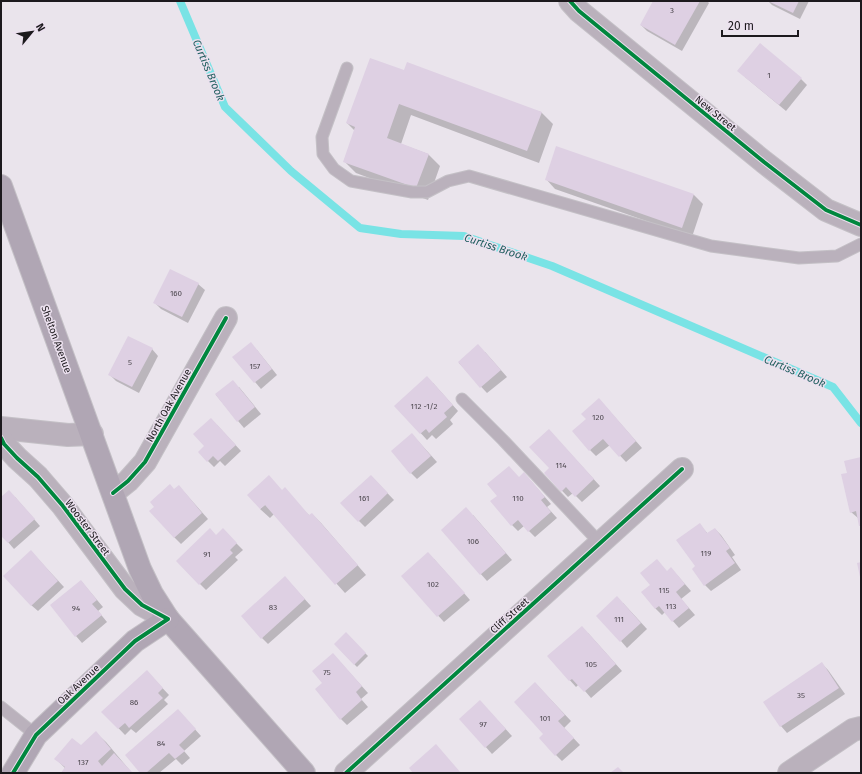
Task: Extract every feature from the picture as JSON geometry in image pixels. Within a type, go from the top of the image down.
[{"type":"main road","name":"Shelton Avenue","points":[[1,186],[114,493]]},
{"type":"main road","name":"Wooster Street","points":[[114,493],[140,569],[152,594],[168,619],[304,773]]},
{"type":"main road","name":"Oak Avenue","points":[[13,773],[36,735],[135,641],[168,619]]},
{"type":"street","name":"New Street","points":[[570,1],[579,11],[770,167],[826,210],[861,225]]},
{"type":"street","name":"North Oak Avenue","points":[[114,493],[145,462],[226,318]]},
{"type":"street","points":[[1,428],[68,435],[92,434]]},
{"type":"street","name":"Wooster Street","points":[[1,438],[4,444],[38,477],[63,506],[125,589],[142,606],[168,619]]},
{"type":"street","name":"Cliff Street","points":[[346,773],[682,469]]},
{"type":"street","points":[[789,773],[858,725]]},
{"type":"lane","points":[[346,68],[322,137],[323,154],[334,170],[352,181],[412,192],[427,192],[448,181],[469,176],[711,246],[799,258],[837,256],[861,244]]},
{"type":"lane","points":[[462,399],[503,440],[600,543]]},
{"type":"lane","points":[[1,707],[36,735]]},
{"type":"building","points":[[653,1],[700,1],[675,45],[640,25]]},
{"type":"building","points":[[768,1],[799,1],[793,13]]},
{"type":"building","points":[[760,43],[802,78],[779,105],[737,71]]},
{"type":"building","points":[[370,58],[404,70],[407,62],[542,112],[527,151],[399,104],[387,138],[429,154],[416,188],[343,162],[355,127],[346,123]]},
{"type":"building","points":[[556,146],[694,194],[682,228],[545,180]]},
{"type":"building","points":[[170,269],[199,283],[182,317],[153,303]]},
{"type":"building","points":[[128,336],[153,348],[132,387],[108,375]]},
{"type":"building","points":[[251,342],[272,369],[254,383],[232,357]]},
{"type":"building","points":[[478,344],[501,370],[480,388],[458,362]]},
{"type":"building","points":[[427,376],[453,405],[444,413],[447,417],[429,433],[426,429],[420,434],[394,406]]},
{"type":"building","points":[[233,380],[255,407],[237,422],[215,394]]},
{"type":"building","points":[[599,398],[636,441],[619,457],[603,439],[589,451],[572,431],[586,419],[581,414]]},
{"type":"building","points":[[211,418],[236,445],[218,461],[213,456],[207,462],[198,452],[204,446],[193,434]]},
{"type":"building","points":[[549,429],[594,479],[575,497],[566,487],[561,492],[544,473],[549,468],[529,447]]},
{"type":"building","points":[[412,433],[431,456],[410,474],[391,451]]},
{"type":"building","points":[[861,457],[861,526],[859,526],[856,511],[850,513],[841,474],[847,473],[844,461]]},
{"type":"building","points":[[509,466],[519,477],[524,472],[545,497],[541,500],[551,512],[528,532],[518,520],[511,526],[490,501],[497,496],[487,484]]},
{"type":"building","points":[[269,475],[282,490],[285,487],[309,515],[312,513],[358,565],[335,585],[265,505],[260,509],[247,495]]},
{"type":"building","points":[[371,475],[388,493],[358,522],[340,503]]},
{"type":"building","points":[[170,484],[174,489],[179,485],[202,513],[174,538],[149,511],[154,507],[150,502]]},
{"type":"building","points":[[9,490],[35,519],[8,543],[1,536],[1,497]]},
{"type":"building","points":[[466,507],[506,553],[480,575],[441,530]]},
{"type":"building","points":[[700,523],[707,533],[715,528],[730,548],[726,551],[735,563],[704,586],[692,569],[695,566],[676,540]]},
{"type":"building","points":[[210,528],[216,535],[223,528],[237,543],[230,550],[233,553],[199,585],[176,561]]},
{"type":"building","points":[[31,550],[58,581],[31,606],[3,576]]},
{"type":"building","points":[[428,552],[465,593],[437,617],[401,576]]},
{"type":"building","points":[[657,559],[667,571],[671,567],[685,584],[676,592],[689,608],[672,622],[659,606],[655,609],[641,592],[650,585],[640,573]]},
{"type":"building","points":[[861,562],[861,576],[860,577],[857,563]]},
{"type":"building","points":[[285,576],[305,599],[261,639],[241,616]]},
{"type":"building","points":[[81,580],[97,600],[92,604],[102,615],[75,637],[50,605]]},
{"type":"building","points":[[617,596],[641,623],[620,642],[596,616]]},
{"type":"building","points":[[582,626],[616,664],[584,692],[572,679],[569,681],[547,656]]},
{"type":"building","points":[[346,632],[366,653],[354,665],[334,644]]},
{"type":"building","points":[[333,653],[362,686],[356,692],[362,700],[340,720],[315,689],[322,683],[312,671]]},
{"type":"building","points":[[822,662],[839,688],[780,727],[763,702]]},
{"type":"building","points":[[147,670],[163,688],[158,693],[163,698],[129,728],[125,723],[118,729],[101,712]]},
{"type":"building","points":[[535,682],[565,715],[558,721],[574,738],[555,756],[539,738],[543,734],[514,702]]},
{"type":"building","points":[[480,700],[506,729],[485,748],[459,719]]},
{"type":"building","points":[[178,709],[196,729],[179,745],[185,751],[175,759],[169,753],[146,773],[140,773],[125,755]]},
{"type":"building","points":[[96,731],[111,749],[98,761],[102,766],[114,753],[132,772],[61,773],[65,767],[54,759],[72,738],[81,745]]},
{"type":"building","points":[[436,744],[461,773],[413,773],[409,768]]},
{"type":"building","points":[[618,767],[624,773],[610,773]]},
{"type":"waterway","name":"Curtiss Brook","points":[[180,1],[225,107],[291,171],[360,228],[401,234],[464,236],[552,266],[833,387],[861,423]]},
{"type":"cycle path","points":[[570,1],[579,11],[764,162],[826,210],[861,225]]},
{"type":"cycle path","points":[[113,493],[128,481],[145,462],[226,318]]},
{"type":"cycle path","points":[[1,438],[4,444],[38,477],[63,506],[125,589],[142,605],[168,619],[135,641],[36,735],[13,773]]},
{"type":"cycle path","points":[[346,773],[682,469]]}]
